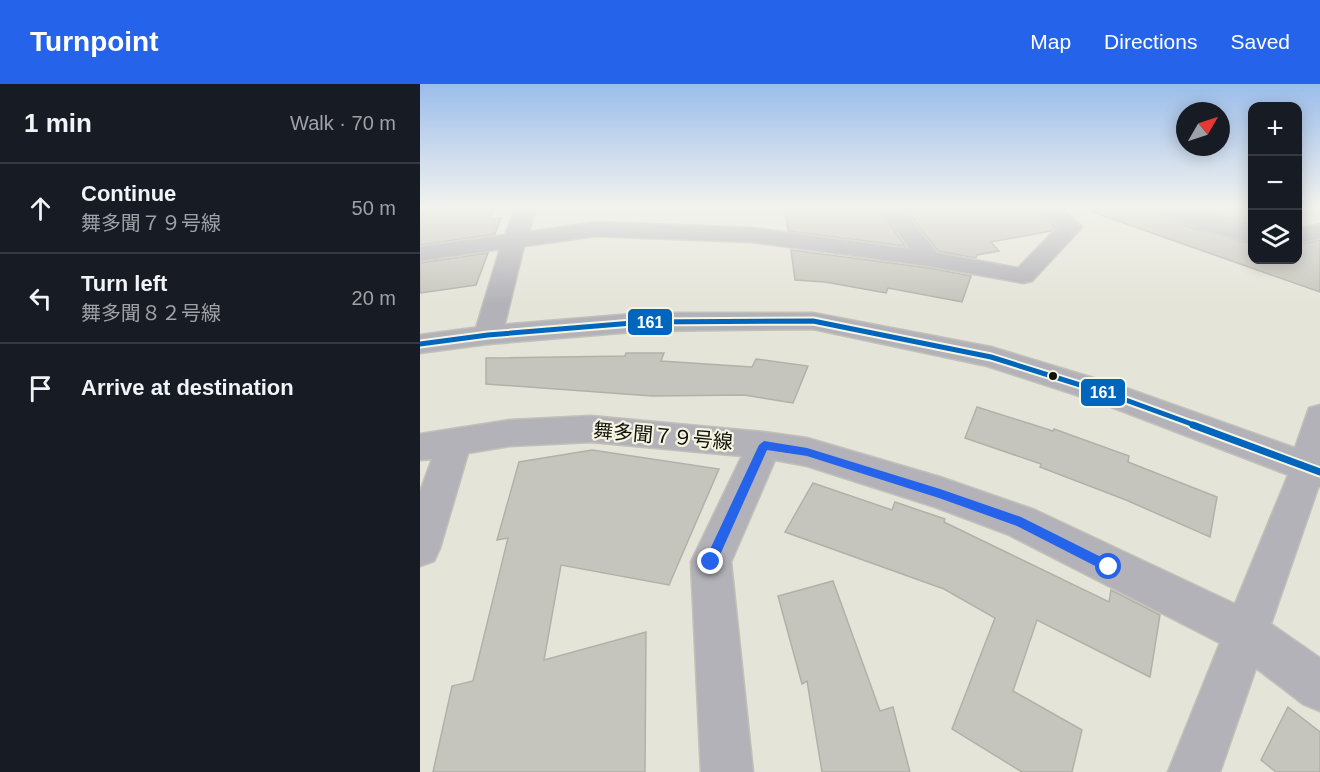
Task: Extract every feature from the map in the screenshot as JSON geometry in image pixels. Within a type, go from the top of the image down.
[{"type":"street","points":[[420,254],[521,240]]},
{"type":"street","points":[[827,240],[1023,276],[1058,240]]},
{"type":"street","points":[[914,240],[928,259]]},
{"type":"street","points":[[488,335],[514,242]]},
{"type":"street","points":[[420,344],[488,335],[645,322],[813,321],[991,357],[1113,395],[1314,469]]},
{"type":"street","points":[[1194,772],[1245,632],[1314,469],[1320,417]]},
{"type":"street","name":"舞多聞７９号線","points":[[420,548],[438,444],[510,433],[591,429],[764,445],[818,456],[940,493],[1021,522],[1245,632],[1320,687]]},
{"type":"street","points":[[727,772],[711,562],[764,445]]},
{"type":"building","points":[[420,240],[453,240],[420,245]]},
{"type":"building","points":[[859,240],[901,240],[905,246]]},
{"type":"building","points":[[930,240],[1001,240],[991,242],[999,251],[977,255],[976,258],[938,251]]},
{"type":"building","points":[[1172,240],[1238,240],[1248,243],[1248,264],[1302,264],[1302,244],[1320,240],[1320,292]]},
{"type":"building","points":[[791,250],[929,268],[971,276],[962,302],[888,288],[886,293],[825,282],[795,280]]},
{"type":"building","points":[[488,253],[476,285],[420,293],[420,263]]},
{"type":"building","points":[[626,353],[664,353],[661,361],[752,367],[756,359],[808,366],[793,403],[744,395],[652,396],[486,384],[486,358],[625,356]]},
{"type":"building","points":[[977,407],[1053,431],[1054,429],[1129,456],[1128,462],[1217,497],[1210,537],[1126,500],[1040,467],[1041,464],[965,438]]},
{"type":"building","points":[[592,450],[719,469],[669,585],[561,565],[544,660],[646,632],[645,772],[433,772],[452,686],[473,681],[508,538],[497,540],[519,462]]},
{"type":"building","points":[[813,483],[892,510],[895,502],[945,519],[944,522],[1109,602],[1111,590],[1160,615],[1150,677],[1037,620],[1013,691],[1082,730],[1072,772],[1022,772],[952,729],[995,618],[944,589],[785,532]]},
{"type":"building","points":[[833,581],[880,711],[893,707],[910,772],[822,772],[807,681],[802,684],[778,596]]},
{"type":"building","points":[[1288,707],[1320,732],[1320,772],[1276,772],[1261,760]]},
{"type":"transit line","name":"161","points":[[420,344],[488,335],[645,322],[813,321],[991,357],[1112,395],[1320,472]]},
{"type":"route","points":[[711,562],[764,445],[807,452],[940,493],[1021,522],[1109,567]]}]
